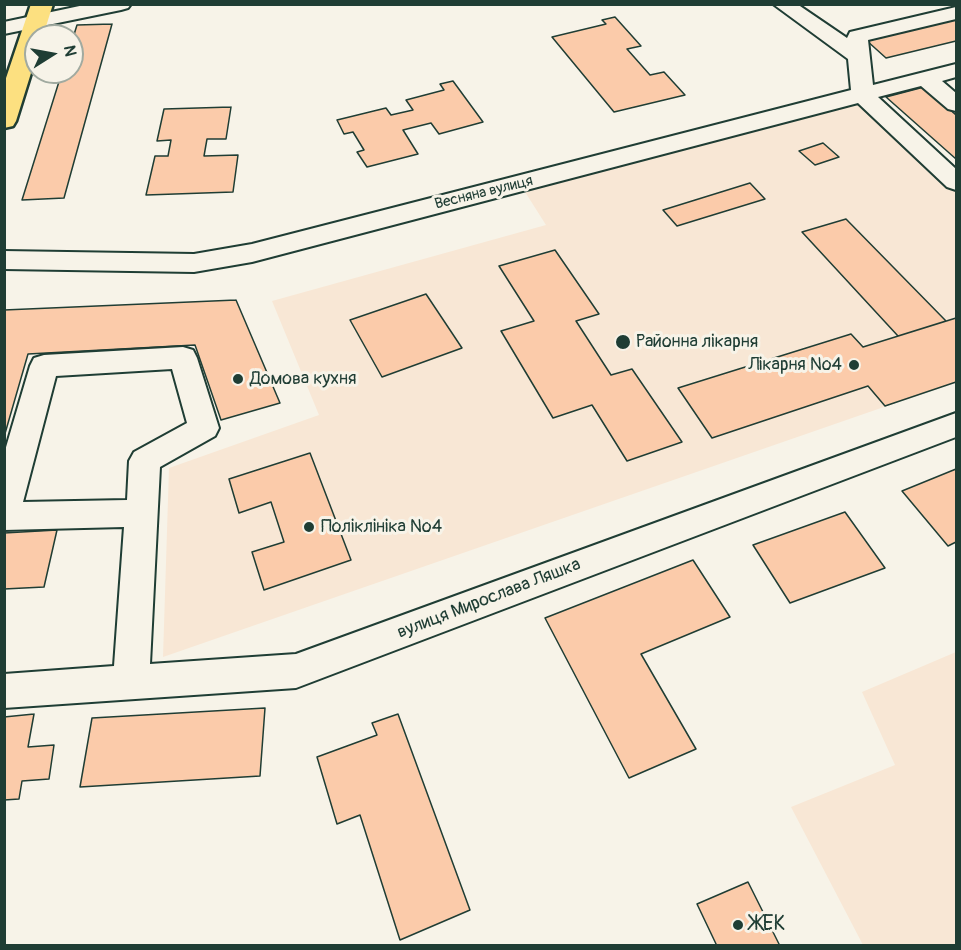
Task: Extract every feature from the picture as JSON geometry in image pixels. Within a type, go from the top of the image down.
[{"type":"main road","points":[[4,121],[38,13]]},
{"type":"street","points":[[4,28],[38,13],[121,4]]},
{"type":"street","points":[[783,4],[859,56]]},
{"type":"street","points":[[957,12],[857,36],[863,95],[957,182]]},
{"type":"street","name":"Весняна вулиця","points":[[4,260],[194,263],[252,254],[957,70]]},
{"type":"street","points":[[925,78],[957,104]]},
{"type":"street","points":[[130,683],[145,461],[204,428],[183,358],[44,366],[15,435],[4,514],[141,513]]},
{"type":"street","name":"вулиця Мирослава Ляшка","points":[[4,691],[296,671],[957,425]]},
{"type":"shaded area","name":"Районна лікарня","points":[[863,95],[956,182],[956,382],[163,657],[169,468],[319,415],[272,301],[546,225],[520,184]]},
{"type":"shaded area","name":"ЖЕК","points":[[956,652],[956,945],[863,945],[791,807],[895,765],[862,692]]},
{"type":"building","points":[[615,17],[641,46],[627,49],[650,75],[664,72],[685,95],[614,112],[552,37],[606,24],[602,20]]},
{"type":"building","points":[[956,19],[956,41],[886,58],[866,40]]},
{"type":"building","points":[[112,24],[64,198],[22,200],[58,84],[84,84],[84,25]]},
{"type":"building","points":[[453,81],[483,122],[439,134],[431,123],[403,130],[418,154],[367,167],[357,152],[364,150],[353,132],[344,134],[337,120],[386,108],[391,115],[413,110],[406,100],[444,90],[440,84]]},
{"type":"building","points":[[924,87],[956,115],[956,159],[886,97]]},
{"type":"building","points":[[231,107],[226,139],[207,139],[204,156],[238,155],[233,192],[146,195],[155,156],[168,156],[171,140],[157,141],[164,109]]},
{"type":"building","points":[[823,143],[839,157],[815,165],[799,151]]},
{"type":"building","points":[[750,183],[765,199],[677,226],[663,210]]},
{"type":"building","points":[[846,219],[946,321],[898,336],[802,232]]},
{"type":"building","points":[[555,250],[599,314],[576,321],[611,375],[632,369],[682,442],[627,461],[592,405],[553,418],[501,331],[534,321],[499,266]]},
{"type":"building","points":[[426,294],[462,348],[382,377],[350,320]]},
{"type":"building","name":"Домова кухня","points":[[236,300],[280,403],[221,420],[195,345],[28,354],[4,437],[4,310]]},
{"type":"building","name":"Лікарня №4","points":[[956,318],[956,382],[885,406],[868,386],[712,438],[678,388],[851,334],[863,347]]},
{"type":"building","name":"Поліклініка №4","points":[[310,453],[351,560],[264,590],[252,552],[284,542],[271,502],[239,513],[229,479]]},
{"type":"building","points":[[956,469],[956,542],[948,546],[902,491]]},
{"type":"building","points":[[845,512],[885,568],[790,603],[753,545]]},
{"type":"building","points":[[57,530],[44,587],[4,589],[4,533]]},
{"type":"building","points":[[693,560],[730,617],[641,654],[696,749],[629,778],[545,618]]},
{"type":"building","points":[[265,708],[260,776],[80,787],[92,718]]},
{"type":"building","points":[[34,714],[28,747],[54,745],[49,779],[22,781],[19,799],[4,800],[4,717]]},
{"type":"building","points":[[398,714],[470,910],[400,940],[360,815],[337,824],[317,757],[377,735],[372,723]]},
{"type":"building","name":"ЖЕК","points":[[748,882],[780,946],[717,946],[697,904]]},
{"type":"place","name":"Районна лікарня","points":[[623,342]]},
{"type":"place","name":"Лікарня №4","points":[[854,365]]},
{"type":"place","name":"Домова кухня","points":[[238,379]]},
{"type":"place","name":"Поліклініка №4","points":[[309,527]]},
{"type":"place","name":"ЖЕК","points":[[738,925]]}]
